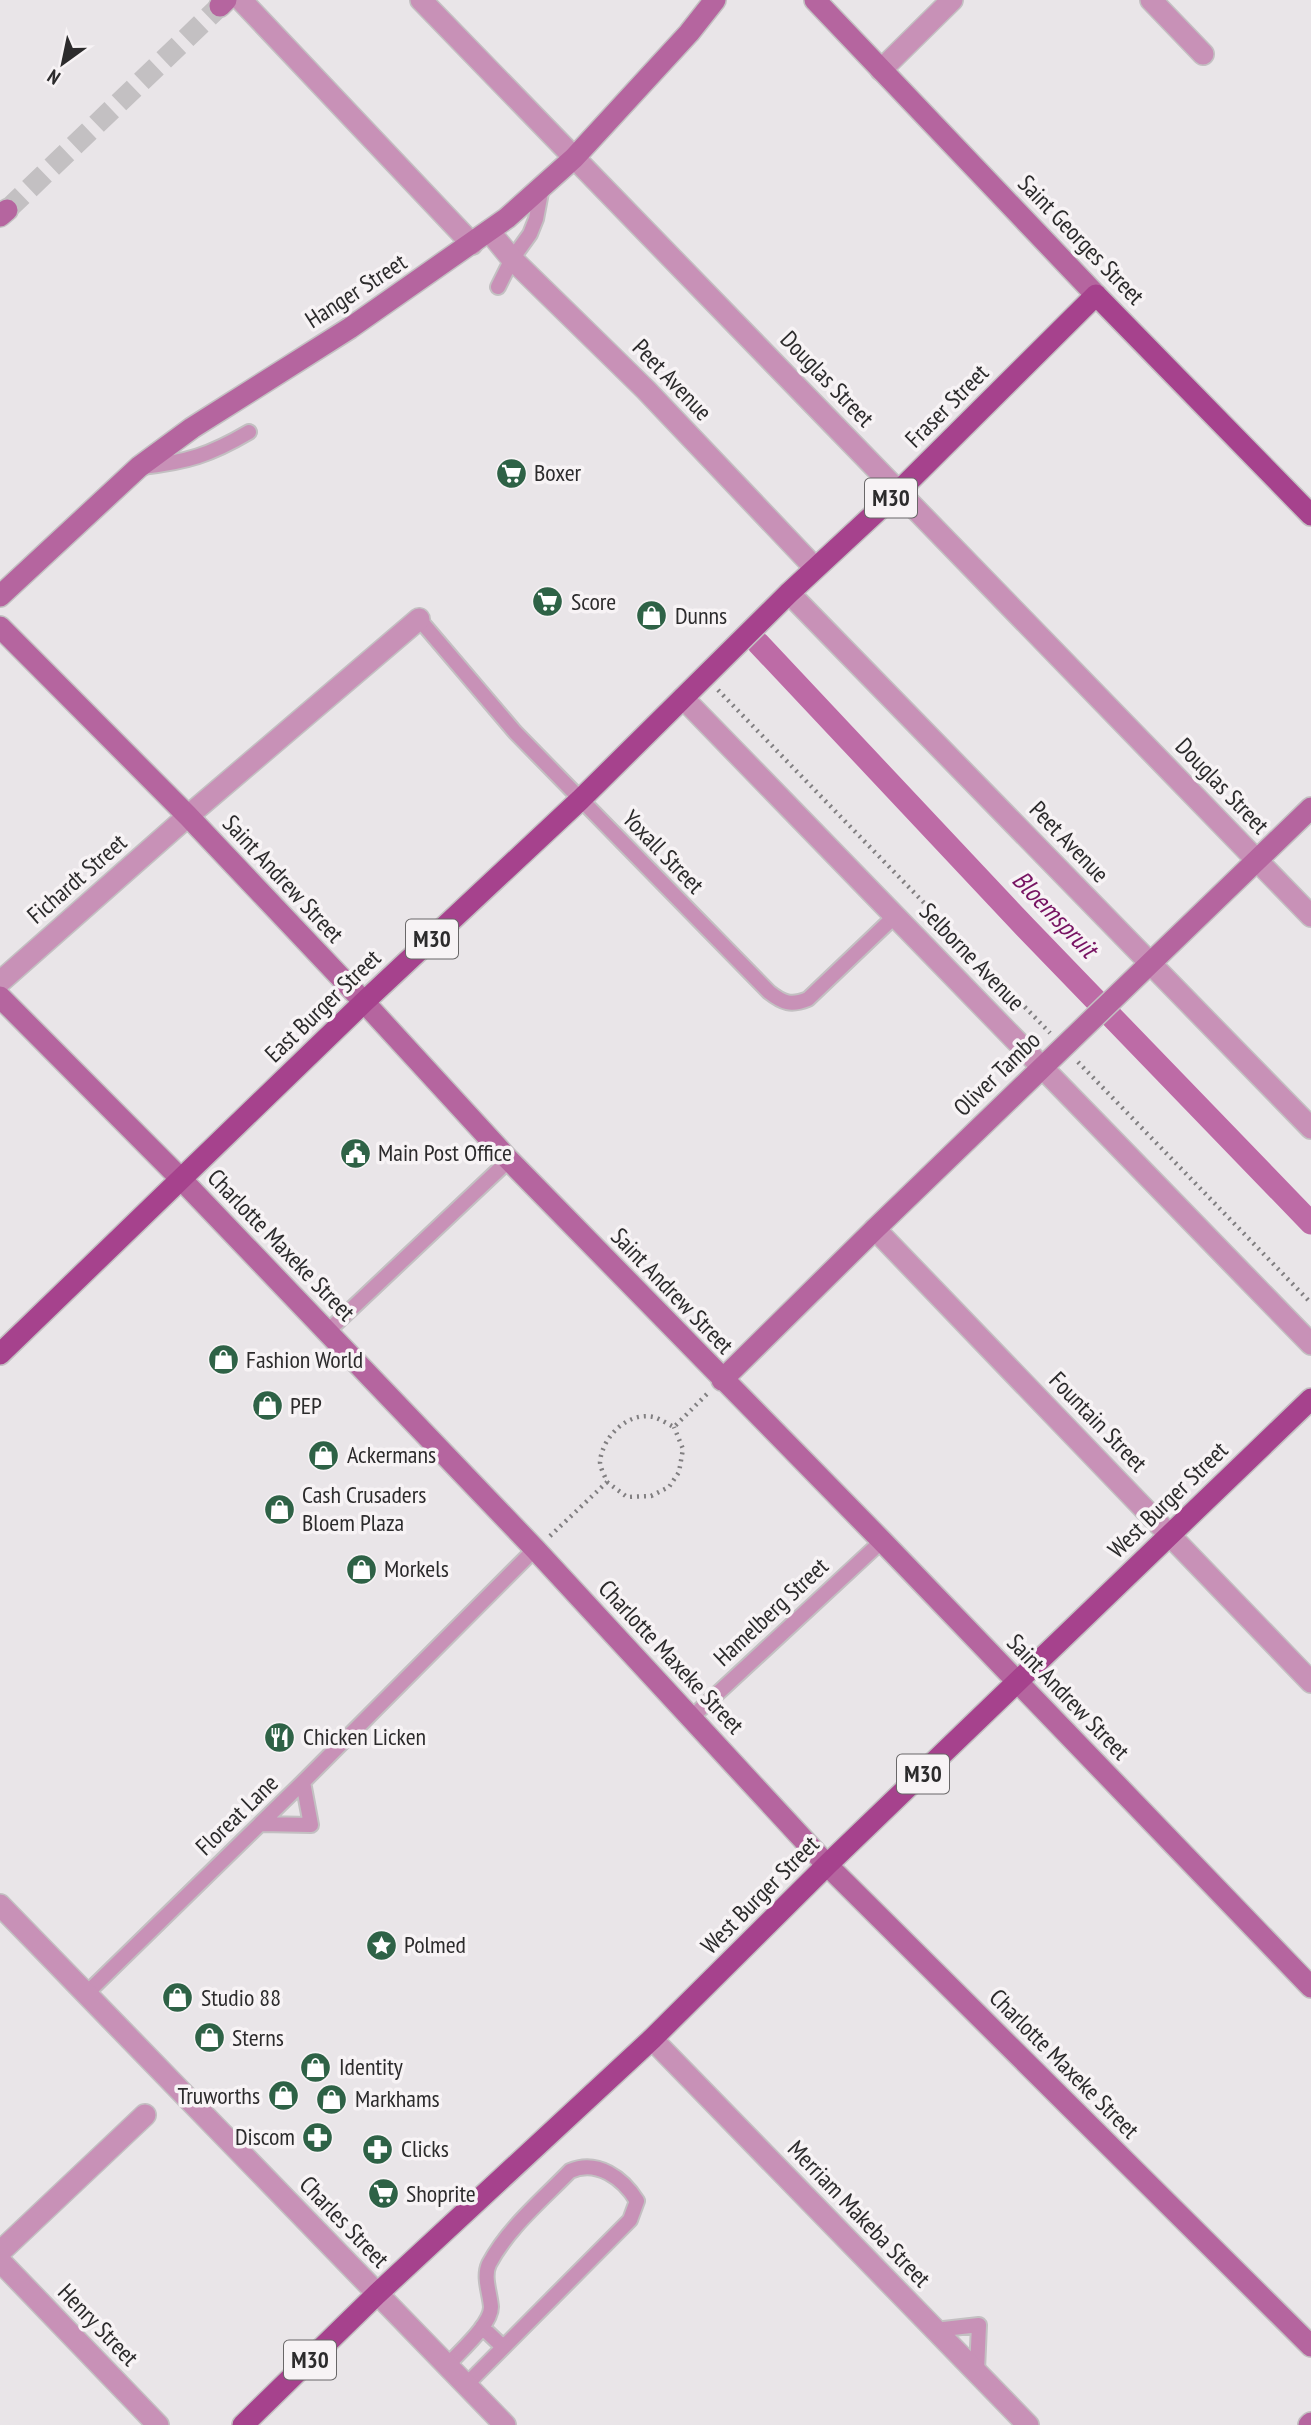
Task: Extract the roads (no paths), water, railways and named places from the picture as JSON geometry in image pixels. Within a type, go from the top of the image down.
[{"type":"main road","name":"Fraser Street","points":[[683,698],[815,568],[899,491],[1096,295]]},
{"type":"main road","name":"Saint Georges Street","points":[[1096,295],[1311,515]]},
{"type":"main road","name":"East Burger Street","points":[[0,1354],[364,1002],[580,800],[683,698]]},
{"type":"main road","name":"West Burger Street","points":[[243,2425],[377,2294],[652,2039],[827,1865],[1311,1399]]},
{"type":"street","points":[[241,0],[471,244]]},
{"type":"street","name":"Douglas Street","points":[[421,0],[1311,916]]},
{"type":"street","name":"Hanger Street","points":[[0,596],[139,467],[192,428],[350,328],[471,244],[542,187],[574,158],[715,0]]},
{"type":"street","name":"Saint Georges Street","points":[[815,0],[1096,295]]},
{"type":"street","points":[[881,70],[952,0]]},
{"type":"street","points":[[1151,0],[1203,54]]},
{"type":"street","name":"Peet Avenue","points":[[489,231],[512,259],[646,390],[815,568]]},
{"type":"street","name":"Peet Avenue","points":[[789,593],[1143,971],[1311,1128]]},
{"type":"street","name":"Fichardt Street","points":[[0,982],[188,816],[419,619]]},
{"type":"street","name":"Saint Andrew Street","points":[[0,627],[188,816],[509,1160],[882,1541],[1311,1987]]},
{"type":"street","name":"Selborne Avenue","points":[[683,698],[1311,1344]]},
{"type":"street","name":"Oliver Tambo","points":[[722,1380],[1311,808]]},
{"type":"street","name":"Charlotte Maxeke Street","points":[[0,997],[181,1179],[535,1549],[827,1865],[1311,2346]]},
{"type":"street","name":"Fountain Street","points":[[875,1229],[1311,1682]]},
{"type":"street","name":"Charles Street","points":[[0,1905],[505,2425]]},
{"type":"street","name":"Merriam Makeba Street","points":[[652,2039],[1028,2425]]},
{"type":"street","points":[[0,2252],[145,2115]]},
{"type":"street","name":"Henry Street","points":[[0,2261],[158,2425]]},
{"type":"lane","points":[[498,287],[512,259],[530,234],[536,219],[542,187]]},
{"type":"lane","points":[[139,467],[195,459],[222,448],[249,432]]},
{"type":"lane","name":"Yoxall Street","points":[[419,619],[515,732],[769,992],[782,1002],[795,1004],[808,999],[895,916]]},
{"type":"lane","points":[[328,1332],[509,1160]]},
{"type":"lane","name":"Hamelberg Street","points":[[692,1717],[882,1541]]},
{"type":"lane","name":"Floreat Lane","points":[[87,1993],[261,1824],[535,1549]]},
{"type":"lane","points":[[261,1824],[311,1825],[303,1782]]},
{"type":"lane","points":[[447,2366],[486,2323],[491,2308],[487,2290],[487,2268],[505,2240],[570,2171],[581,2166],[610,2173],[628,2186],[637,2201],[630,2220],[466,2385]]},
{"type":"lane","points":[[935,2330],[979,2325],[977,2370]]},
{"type":"lane","points":[[482,2327],[503,2347]]},
{"type":"waterway","name":"Bloemspruit","points":[[758,643],[1025,927],[1311,1223]]},
{"type":"tunnel","points":[[7,210],[220,6]]},
{"type":"place","name":"Boxer","points":[[511,473]]},
{"type":"place","name":"Score","points":[[548,602]]},
{"type":"place","name":"Dunns","points":[[652,616]]},
{"type":"place","name":"Main Post Office","points":[[355,1153]]},
{"type":"place","name":"Fashion World","points":[[223,1360]]},
{"type":"place","name":"PEP","points":[[267,1406]]},
{"type":"place","name":"Ackermans","points":[[324,1455]]},
{"type":"place","name":"Cash Crusaders Bloem Plaza","points":[[279,1509]]},
{"type":"place","name":"Morkels","points":[[361,1569]]},
{"type":"place","name":"Chicken Licken","points":[[280,1737]]},
{"type":"place","name":"Polmed","points":[[381,1945]]},
{"type":"place","name":"Studio 88","points":[[178,1998]]},
{"type":"place","name":"Sterns","points":[[209,2038]]},
{"type":"place","name":"Identity","points":[[316,2067]]},
{"type":"place","name":"Truworths","points":[[283,2096]]},
{"type":"place","name":"Markhams","points":[[332,2099]]},
{"type":"place","name":"Discom","points":[[318,2137]]},
{"type":"place","name":"Clicks","points":[[378,2149]]},
{"type":"place","name":"Shoprite","points":[[383,2194]]}]
